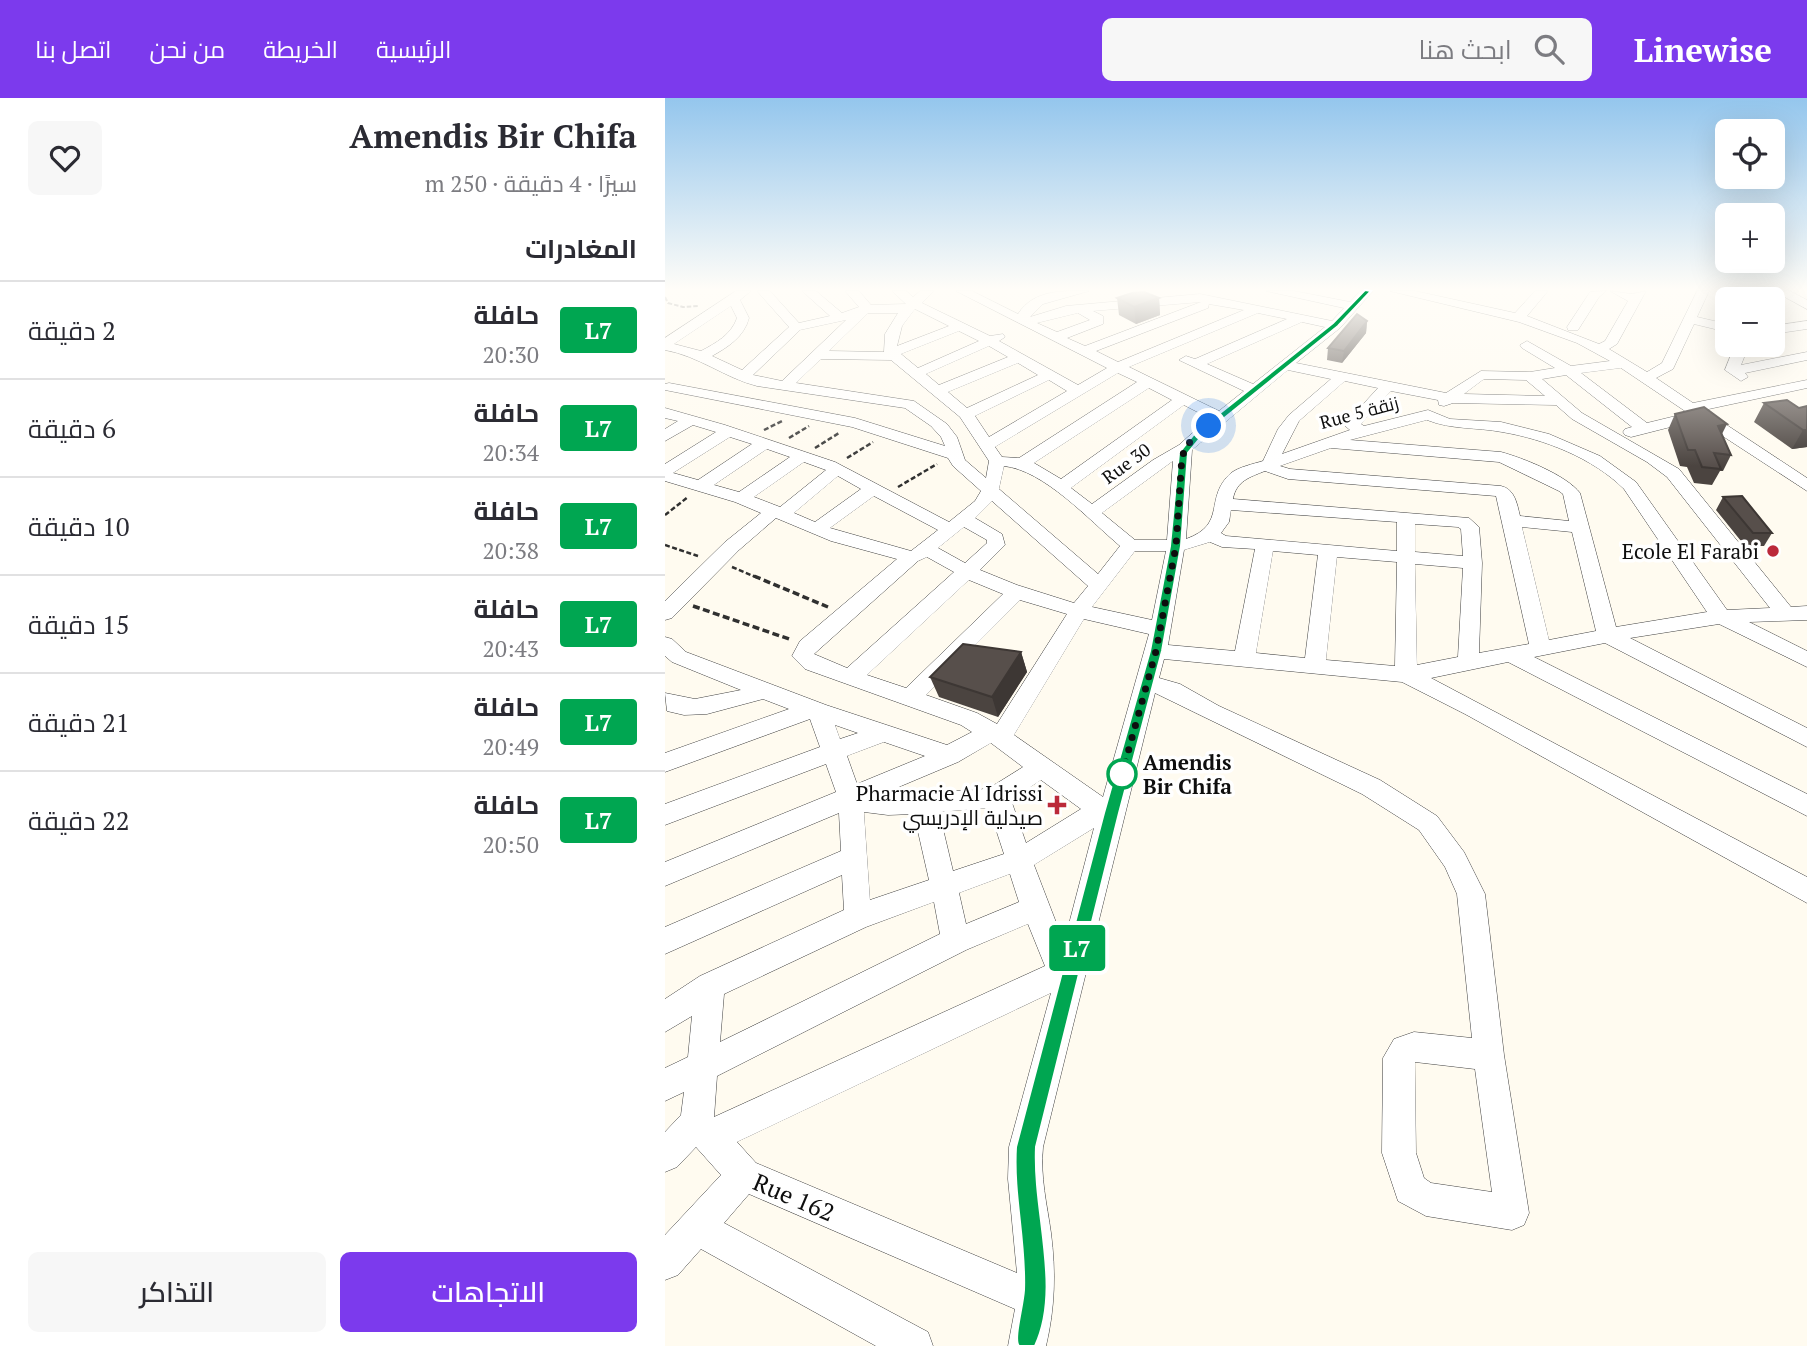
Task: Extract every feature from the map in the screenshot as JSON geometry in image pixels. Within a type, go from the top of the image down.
[{"type":"street","points":[[684,349],[742,377],[786,385],[838,382],[895,373],[962,349]]},
{"type":"street","points":[[702,356],[716,349]]},
{"type":"street","points":[[742,377],[761,349]]},
{"type":"street","points":[[766,349],[862,356],[895,373],[939,390],[965,414],[997,461],[990,491],[977,509],[918,553],[807,646],[803,654],[806,660],[968,719],[1104,810]]},
{"type":"street","points":[[786,385],[822,349]]},
{"type":"street","points":[[890,349],[903,402],[923,412],[948,435],[958,463],[1100,585]]},
{"type":"street","points":[[895,373],[928,349]]},
{"type":"street","points":[[1004,349],[1079,391]]},
{"type":"street","points":[[1080,349],[1219,416]]},
{"type":"street","points":[[1084,351],[1089,349]]},
{"type":"street","points":[[987,445],[1118,368],[1162,349]]},
{"type":"street","points":[[1171,349],[1195,364],[1254,390]]},
{"type":"street","points":[[1195,364],[1228,349]]},
{"type":"street","name":"Rue 30","points":[[1092,512],[1159,463],[1185,448],[1219,416],[1305,349]]},
{"type":"street","points":[[1534,349],[1569,371],[1644,429]]},
{"type":"street","points":[[1608,349],[1624,363],[1651,376]]},
{"type":"street","points":[[1609,349],[1807,486]]},
{"type":"street","points":[[1651,376],[1668,366],[1675,349]]},
{"type":"street","points":[[669,364],[687,350]]},
{"type":"street","points":[[838,382],[862,356]]},
{"type":"street","points":[[1733,372],[1807,356]]},
{"type":"street","points":[[1733,372],[1738,357]]},
{"type":"street","points":[[939,390],[1019,358]]},
{"type":"street","points":[[1428,415],[1481,376],[1530,376],[1624,363]]},
{"type":"street","points":[[1285,365],[1448,398],[1560,401]]},
{"type":"street","points":[[1733,372],[1789,401]]},
{"type":"street","points":[[965,414],[1049,374]]},
{"type":"street","points":[[1343,376],[1294,418],[1270,463],[1272,469],[1287,474],[1501,491],[1538,473]]},
{"type":"street","points":[[1530,376],[1577,416],[1673,473],[1797,614]]},
{"type":"street","points":[[1022,463],[1148,382]]},
{"type":"street","points":[[1616,437],[1698,410],[1768,391],[1807,384]]},
{"type":"street","points":[[1362,431],[1352,425],[1388,386]]},
{"type":"street","points":[[666,389],[855,423],[953,454]]},
{"type":"street","points":[[1061,487],[1183,399]]},
{"type":"street","points":[[1698,410],[1807,472]]},
{"type":"street","points":[[665,413],[802,456],[837,469],[879,492],[956,524],[992,534],[997,543],[850,678]]},
{"type":"street","name":"Rue 5 زنقة","points":[[1210,535],[1220,522],[1226,490],[1236,477],[1329,441],[1428,415],[1448,423],[1509,429],[1543,437],[1594,459],[1621,476],[1640,497],[1721,617]]},
{"type":"street","points":[[665,436],[691,420]]},
{"type":"street","points":[[665,474],[728,431]]},
{"type":"street","points":[[1329,441],[1340,445],[1501,457],[1565,486],[1571,493],[1608,636],[1807,738]]},
{"type":"street","points":[[701,486],[765,443]]},
{"type":"street","points":[[1027,1346],[1036,1299],[1034,1248],[1024,1159],[1104,810],[1147,682],[1158,640],[1176,546],[1180,471],[1185,448]]},
{"type":"street","points":[[741,498],[802,456]]},
{"type":"street","points":[[997,461],[1022,463],[1061,487],[1130,545],[1176,546],[1210,535],[1222,541],[1473,563]]},
{"type":"street","points":[[671,606],[716,561],[837,469]]},
{"type":"street","points":[[665,474],[741,498],[816,528],[901,556],[918,553],[1016,592],[1158,640],[1244,659],[1406,675],[1540,648],[1721,617],[1797,614]]},
{"type":"street","points":[[1440,485],[1445,522]]},
{"type":"street","points":[[1501,491],[1507,499],[1540,648]]},
{"type":"street","points":[[816,528],[879,492]]},
{"type":"street","points":[[1225,503],[1463,522],[1470,527],[1473,563],[1468,662]]},
{"type":"street","points":[[1406,518],[1406,675]]},
{"type":"street","points":[[1511,521],[1580,527]]},
{"type":"street","points":[[665,874],[996,736],[1079,612],[1130,545]]},
{"type":"street","points":[[1244,659],[1265,545]]},
{"type":"street","points":[[1315,666],[1328,550]]},
{"type":"street","points":[[909,698],[1016,592]]},
{"type":"street","points":[[1721,617],[1807,660]]},
{"type":"street","points":[[665,645],[680,657],[815,710],[880,734],[950,755]]},
{"type":"street","points":[[1511,655],[1807,806]]},
{"type":"street","points":[[1406,675],[1508,727],[1807,891]]},
{"type":"street","points":[[1147,682],[1172,690],[1211,712],[1371,787],[1428,823],[1455,860],[1471,894],[1489,1055],[1512,1213],[1419,1196],[1406,1182],[1399,1153],[1399,1058],[1405,1050],[1414,1047],[1489,1055]]},
{"type":"street","points":[[665,701],[676,702],[675,705],[680,707],[709,705],[733,701],[764,690]]},
{"type":"street","points":[[815,710],[835,751],[850,797],[858,917]]},
{"type":"street","points":[[665,763],[815,710]]},
{"type":"street","points":[[665,816],[880,734]]},
{"type":"street","points":[[850,797],[872,804],[925,805],[997,796],[1040,768]]},
{"type":"street","points":[[997,796],[1035,908],[1065,980]]},
{"type":"street","points":[[925,805],[955,940]]},
{"type":"street","points":[[665,1017],[710,986],[858,917],[1019,860],[1104,810]]},
{"type":"street","points":[[665,941],[854,857]]},
{"type":"street","points":[[665,1085],[955,940],[1035,908]]},
{"type":"street","points":[[665,1155],[704,1131],[1065,980]]},
{"type":"street","points":[[704,1131],[702,1067],[710,986]]},
{"type":"street","name":"Rue 162","points":[[704,1131],[744,1175],[1036,1299]]},
{"type":"street","points":[[665,1262],[744,1175]]},
{"type":"street","points":[[696,1227],[914,1346]]},
{"type":"path","points":[[879,492],[953,454]]},
{"type":"path","points":[[665,515],[701,486]]},
{"type":"path","points":[[665,545],[716,561],[846,614]]},
{"type":"path","points":[[671,606],[807,646]]},
{"type":"building","points":[[1787,400],[1799,408],[1807,406],[1807,430],[1803,430],[1764,403]]},
{"type":"building","points":[[1704,407],[1727,424],[1718,426],[1731,455],[1714,453],[1721,469],[1702,467],[1695,450],[1688,450],[1675,414]]},
{"type":"building","points":[[1742,496],[1772,533],[1753,533],[1723,497]]},
{"type":"building","points":[[963,644],[1021,652],[992,697],[930,677]]},
{"type":"bus line","name":"L7","points":[[1027,1346],[1036,1299],[1036,1273],[1024,1178],[1026,1147],[1111,813],[1156,651],[1176,546],[1183,453],[1189,443],[1219,416],[1305,349]]},
{"type":"place","name":"Ecole El Farabi","points":[[1773,551]]},
{"type":"place","name":"Amendis Bir Chifa","points":[[1122,774]]},
{"type":"place","name":"Pharmacie Al Idrissi صيدلية الإدريسي","points":[[1057,805]]},
{"type":"route","points":[[1122,774],[1156,651],[1176,546],[1182,456],[1189,443],[1209,426]]}]
